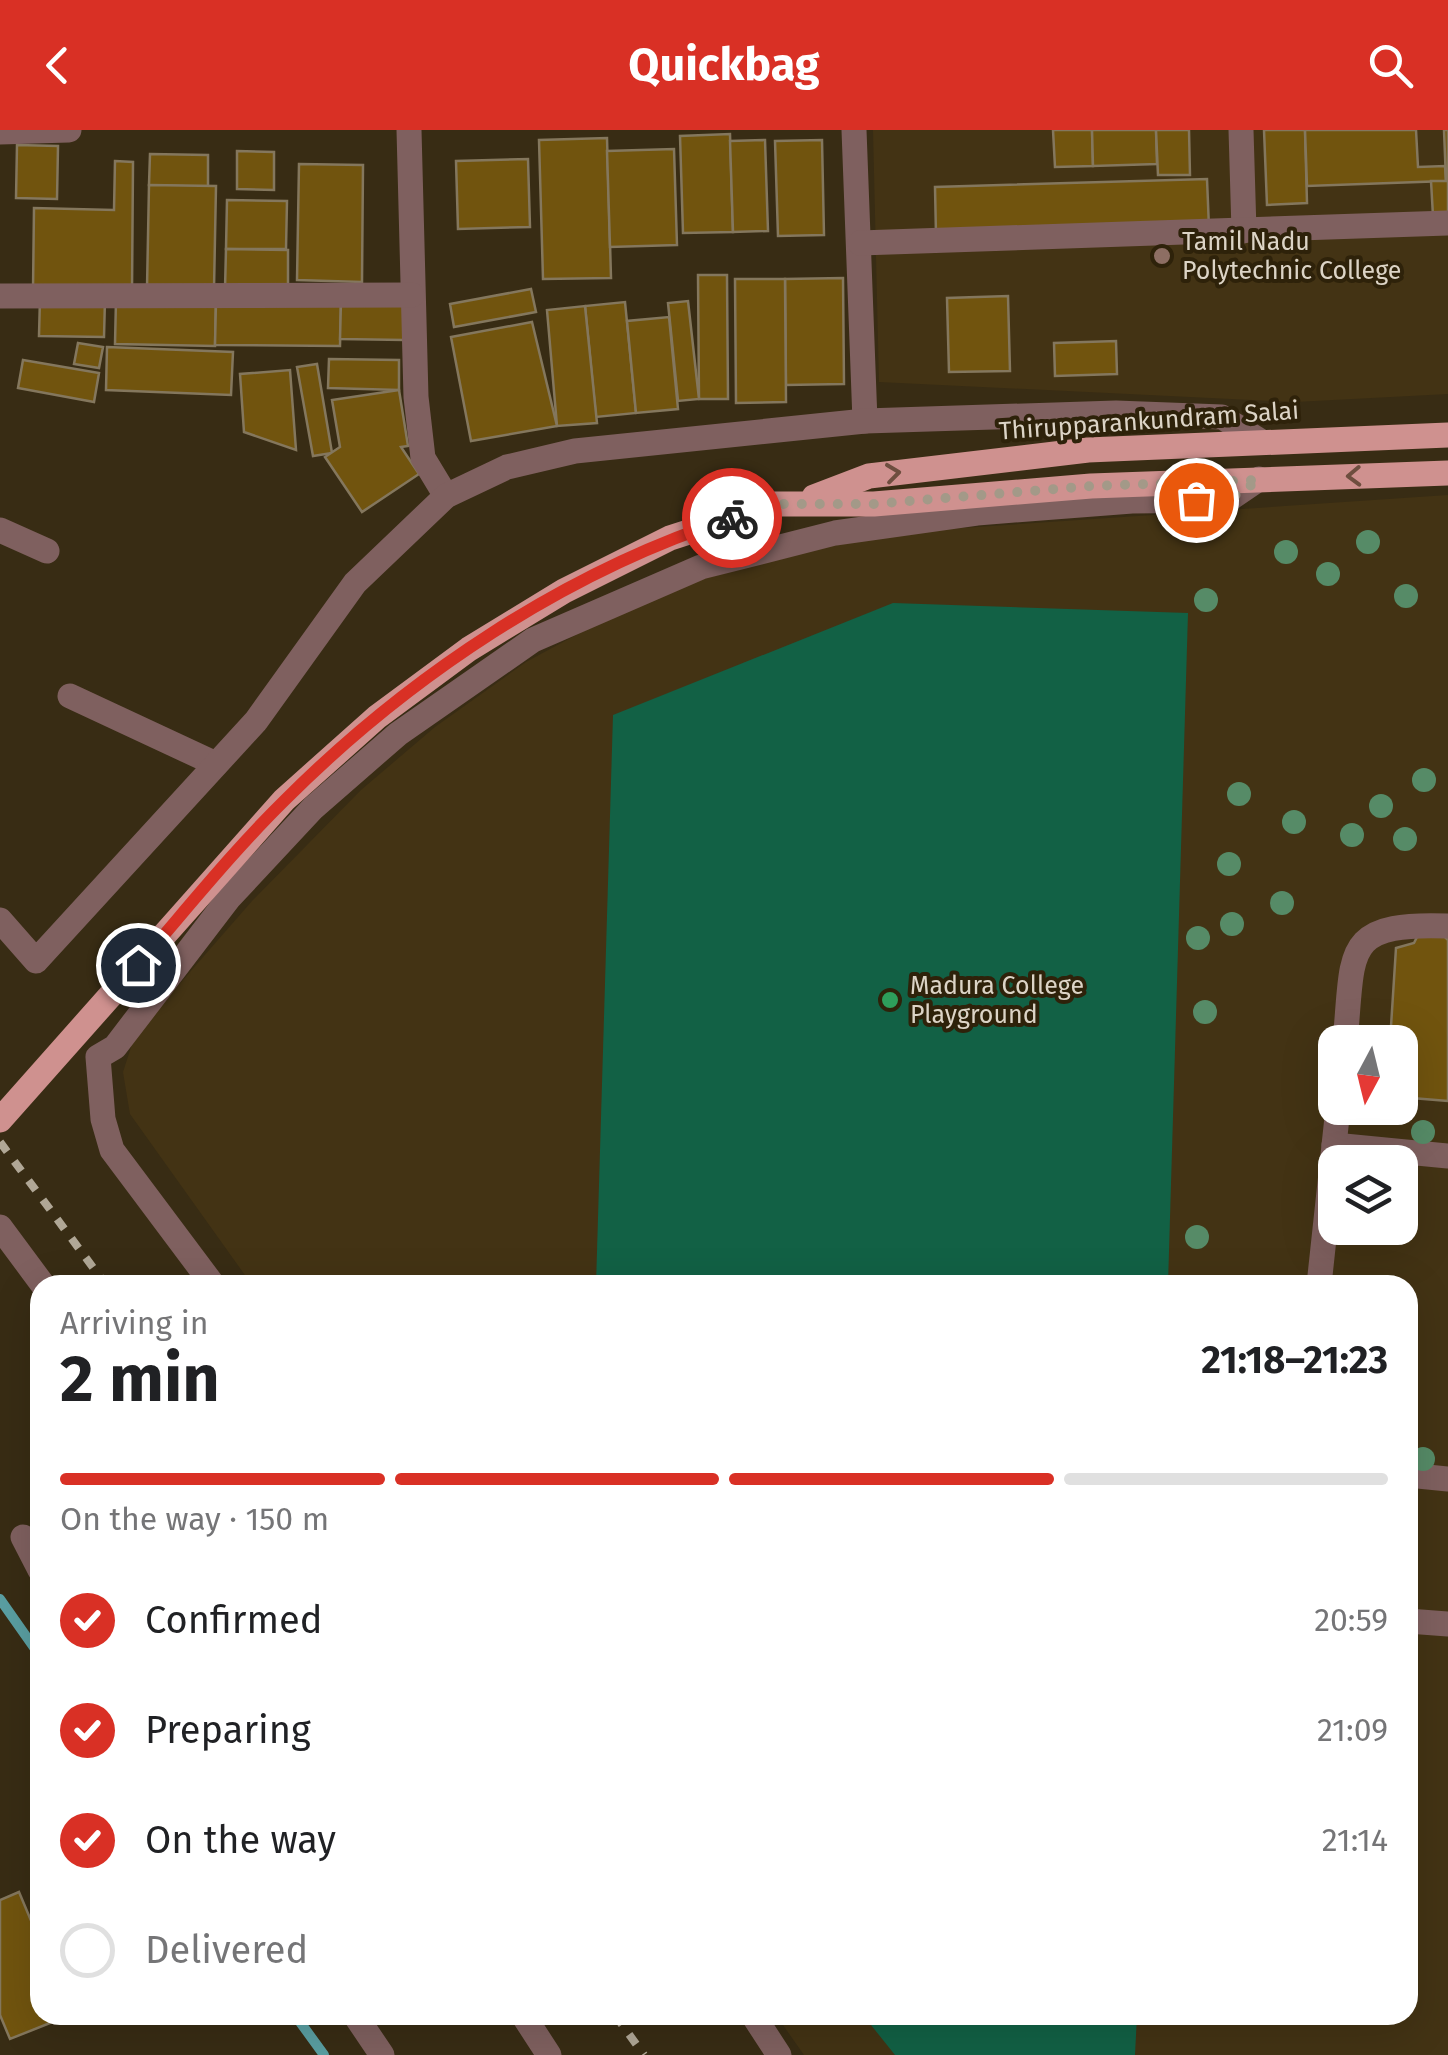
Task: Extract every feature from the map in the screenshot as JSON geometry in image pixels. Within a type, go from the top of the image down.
[{"type":"main road","name":"Thirupparankundram Salai","points":[[0,1120],[284,800],[376,717],[469,649],[564,591],[670,538],[869,476],[1088,450],[1448,435]]},
{"type":"main road","name":"Thirupparankundram Salai","points":[[788,503],[874,504],[1091,486],[1448,473]]},
{"type":"street","points":[[0,132],[70,130]]},
{"type":"street","points":[[410,130],[412,295],[423,458],[446,496]]},
{"type":"street","points":[[854,130],[866,421]]},
{"type":"street","points":[[1241,130],[1244,230]]},
{"type":"street","points":[[860,243],[1448,224]]},
{"type":"street","points":[[0,296],[412,295]]},
{"type":"street","points":[[0,920],[36,961],[256,721],[354,582],[446,496],[507,466],[576,451],[866,421],[1116,412],[1222,417],[1262,442]]},
{"type":"street","points":[[206,1275],[112,1150],[104,1119],[98,1057],[116,1047],[230,898],[313,808],[398,734],[533,640],[701,567],[836,532],[978,513],[1132,501],[1228,500],[1259,480]]},
{"type":"street","points":[[0,530],[47,552]]},
{"type":"street","points":[[70,696],[216,764]]},
{"type":"street","points":[[1346,1025],[1353,962],[1361,943],[1377,930],[1404,924],[1448,926]]},
{"type":"street","points":[[1334,1145],[1336,1125]]},
{"type":"street","points":[[1418,1153],[1448,1156]]},
{"type":"street","points":[[0,1227],[36,1275]]},
{"type":"street","points":[[1320,1275],[1323,1245]]},
{"type":"street","points":[[1418,1476],[1448,1479]]},
{"type":"street","points":[[23,1537],[30,1551]]},
{"type":"street","points":[[1418,1622],[1448,1624]]},
{"type":"street","points":[[362,2025],[382,2055]]},
{"type":"street","points":[[530,2025],[549,2055]]},
{"type":"street","points":[[760,2025],[779,2055]]},
{"type":"shaded area","name":"Tamil Nadu Polytechnic College","points":[[873,130],[1448,130],[1448,394],[1295,402],[879,382]]},
{"type":"shaded area","points":[[1448,495],[1448,2055],[804,2055],[783,2025],[1418,2025],[1418,1275],[245,1275],[130,1114],[123,1072],[135,1035],[252,901],[361,790],[435,727],[526,662],[628,607],[701,575],[887,533]]},
{"type":"green space","name":"Madura College Playground","points":[[893,603],[1188,613],[1168,1275],[596,1275],[613,715]]},
{"type":"green space","points":[[871,2025],[1136,2025],[1135,2055],[895,2055]]},
{"type":"building","points":[[1053,130],[1092,130],[1093,166],[1055,167]]},
{"type":"building","points":[[1092,130],[1156,130],[1157,164],[1093,166]]},
{"type":"building","points":[[1156,130],[1189,130],[1190,175],[1158,175]]},
{"type":"building","points":[[1264,130],[1305,130],[1307,203],[1267,205]]},
{"type":"building","points":[[1305,130],[1416,130],[1418,167],[1445,166],[1446,181],[1307,186]]},
{"type":"building","points":[[1444,130],[1448,130],[1448,215],[1433,216],[1431,181],[1446,181]]},
{"type":"building","points":[[730,134],[733,232],[683,233],[680,136]]},
{"type":"building","points":[[607,138],[611,278],[543,279],[539,140]]},
{"type":"building","points":[[765,140],[768,231],[733,232],[730,141]]},
{"type":"building","points":[[822,140],[824,235],[778,236],[775,141]]},
{"type":"building","points":[[17,145],[58,146],[57,199],[16,198]]},
{"type":"building","points":[[674,149],[677,245],[610,247],[607,151]]},
{"type":"building","points":[[237,151],[274,152],[274,190],[237,189]]},
{"type":"building","points":[[150,154],[208,155],[208,187],[149,185]]},
{"type":"building","points":[[528,159],[530,227],[458,229],[456,161]]},
{"type":"building","points":[[115,161],[133,162],[132,292],[33,290],[34,208],[114,210]]},
{"type":"building","points":[[299,164],[363,165],[362,282],[297,280]]},
{"type":"building","points":[[1207,179],[1209,228],[936,235],[935,187]]},
{"type":"building","points":[[149,185],[216,186],[214,289],[147,288]]},
{"type":"building","points":[[227,200],[287,201],[286,249],[226,249]]},
{"type":"building","points":[[226,249],[288,250],[288,290],[225,289]]},
{"type":"building","points":[[698,275],[727,275],[728,399],[699,399]]},
{"type":"building","points":[[843,278],[844,384],[786,385],[785,279]]},
{"type":"building","points":[[735,279],[785,279],[786,402],[736,403]]},
{"type":"building","points":[[531,289],[536,312],[454,327],[450,304]]},
{"type":"building","points":[[1008,296],[1010,371],[949,372],[947,298]]},
{"type":"building","points":[[40,298],[105,299],[104,337],[39,336]]},
{"type":"building","points":[[116,300],[216,301],[215,346],[115,344]]},
{"type":"building","points":[[216,301],[341,303],[340,346],[215,345]]},
{"type":"building","points":[[341,301],[404,302],[404,340],[340,339]]},
{"type":"building","points":[[688,301],[699,399],[678,401],[668,303]]},
{"type":"building","points":[[625,302],[636,413],[596,417],[585,306]]},
{"type":"building","points":[[585,306],[597,423],[557,426],[547,310]]},
{"type":"building","points":[[669,317],[678,409],[636,413],[627,321]]},
{"type":"building","points":[[532,322],[557,426],[471,441],[451,337]]},
{"type":"building","points":[[1116,341],[1117,374],[1055,376],[1054,343]]},
{"type":"building","points":[[78,343],[103,347],[99,368],[74,364]]},
{"type":"building","points":[[107,347],[233,352],[231,395],[106,390]]},
{"type":"building","points":[[329,359],[399,360],[399,390],[328,388]]},
{"type":"building","points":[[23,360],[99,373],[94,402],[18,388]]},
{"type":"building","points":[[317,364],[332,453],[313,456],[297,367]]},
{"type":"building","points":[[290,370],[296,450],[244,432],[240,374]]},
{"type":"building","points":[[399,390],[408,446],[401,447],[419,474],[362,512],[325,457],[340,447],[332,400]]},
{"type":"building","points":[[1420,931],[1440,932],[1448,940],[1448,1101],[1418,1098],[1418,1025],[1391,1025],[1396,948],[1414,943]]},
{"type":"building","points":[[19,1892],[30,1918],[30,2025],[45,2025],[10,2039],[0,2015],[0,1900]]},
{"type":"waterway","points":[[0,1599],[30,1642]]},
{"type":"waterway","points":[[302,2025],[324,2055]]},
{"type":"railway","points":[[0,1142],[99,1275]]},
{"type":"railway","points":[[622,2025],[644,2055]]},
{"type":"way so far","points":[[732,518],[775,504],[800,502],[874,504],[1091,486],[1259,480],[1228,500],[1196,500]]},
{"type":"place","name":"Tamil Nadu Polytechnic College","points":[[1162,256]]},
{"type":"place","name":"Madura College Playground","points":[[890,1000]]},
{"type":"route","points":[[138,965],[284,800],[376,717],[469,649],[564,591],[670,538],[732,518]]}]
